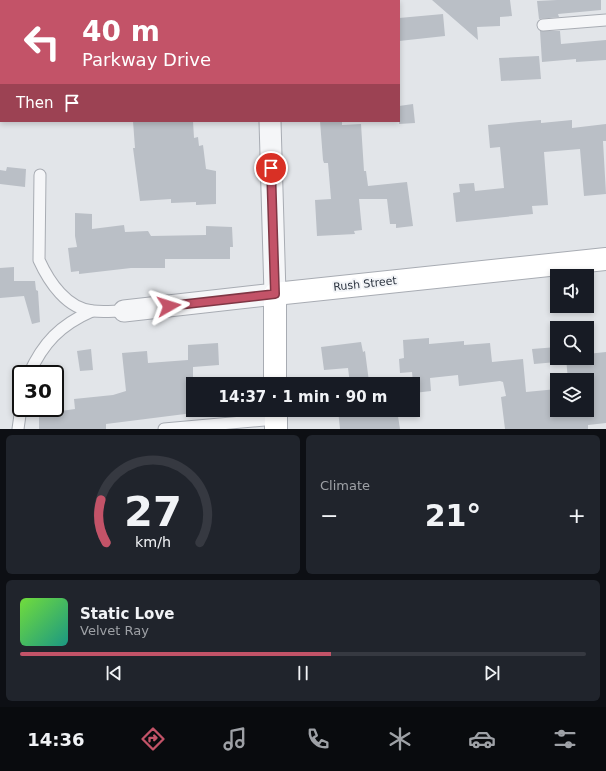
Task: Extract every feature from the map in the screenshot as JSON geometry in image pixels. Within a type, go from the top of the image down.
[{"type":"street","points":[[270,122],[275,294],[275,377]]},
{"type":"street","name":"Rush Street","points":[[124,311],[606,259]]},
{"type":"lane","points":[[543,25],[606,20]]},
{"type":"lane","points":[[40,175],[39,260],[44,272],[56,288],[72,303],[92,311],[124,311]]},
{"type":"lane","points":[[33,365],[39,352],[56,333],[73,319],[92,311]]},
{"type":"lane","points":[[18,429],[20,417]]},
{"type":"lane","points":[[164,429],[276,419]]},
{"type":"building","points":[[432,0],[510,0],[512,16],[500,17],[500,26],[477,27],[478,40]]},
{"type":"building","points":[[601,0],[601,10],[558,14],[559,17],[539,19],[537,1]]},
{"type":"building","points":[[443,14],[445,36],[400,41],[400,18]]},
{"type":"building","points":[[540,31],[560,31],[561,44],[606,40],[606,60],[576,62],[576,59],[542,62]]},
{"type":"building","points":[[539,56],[541,79],[501,81],[499,58]]},
{"type":"building","points":[[413,104],[415,123],[399,124],[400,106]]},
{"type":"building","points":[[541,120],[541,123],[572,120],[572,128],[606,124],[606,141],[603,141],[606,194],[584,196],[580,149],[544,152],[548,205],[532,206],[533,214],[456,222],[453,193],[460,192],[459,184],[474,183],[475,191],[504,188],[500,147],[490,148],[488,125]]},
{"type":"building","points":[[133,122],[193,122],[194,138],[198,137],[199,146],[203,145],[206,169],[216,171],[216,204],[196,205],[196,202],[171,203],[171,199],[140,201],[133,148],[135,148]]},
{"type":"building","points":[[320,122],[342,122],[342,125],[361,124],[364,171],[366,171],[368,186],[407,182],[413,226],[396,228],[396,224],[390,224],[387,199],[359,199],[362,230],[354,231],[355,234],[317,236],[315,200],[331,199],[328,163],[324,163]]},
{"type":"building","points":[[7,167],[26,169],[25,187],[0,184],[0,170],[6,171]]},
{"type":"building","points":[[75,213],[92,214],[92,229],[124,225],[125,232],[148,231],[151,236],[206,235],[206,226],[232,227],[233,247],[230,247],[230,259],[165,259],[165,268],[131,268],[79,274],[79,271],[71,272],[68,248],[77,247],[75,236]]},
{"type":"building","points":[[14,267],[14,281],[35,281],[36,290],[38,291],[40,322],[32,324],[24,296],[0,298],[0,268]]},
{"type":"building","points":[[429,338],[429,344],[464,341],[464,345],[490,343],[492,362],[523,359],[526,392],[550,390],[550,417],[594,417],[594,373],[567,373],[567,365],[594,365],[594,353],[606,352],[606,423],[588,425],[588,429],[505,429],[501,397],[506,396],[503,382],[500,381],[459,386],[458,375],[430,378],[431,391],[420,392],[420,377],[412,377],[412,372],[400,373],[399,359],[404,358],[403,340]]},
{"type":"building","points":[[361,342],[363,352],[365,351],[368,377],[349,377],[348,368],[324,370],[321,347]]},
{"type":"building","points":[[218,343],[219,365],[193,367],[193,377],[186,377],[186,414],[106,424],[106,429],[39,429],[39,417],[64,417],[64,411],[75,409],[74,399],[113,395],[126,391],[122,353],[147,351],[148,363],[188,360],[188,345]]},
{"type":"building","points":[[550,348],[550,363],[534,364],[532,349]]},
{"type":"building","points":[[91,349],[93,370],[80,371],[77,351]]},
{"type":"building","points":[[339,417],[398,417],[400,429],[340,429]]},
{"type":"route","points":[[169,306],[275,294],[271,168]]}]
